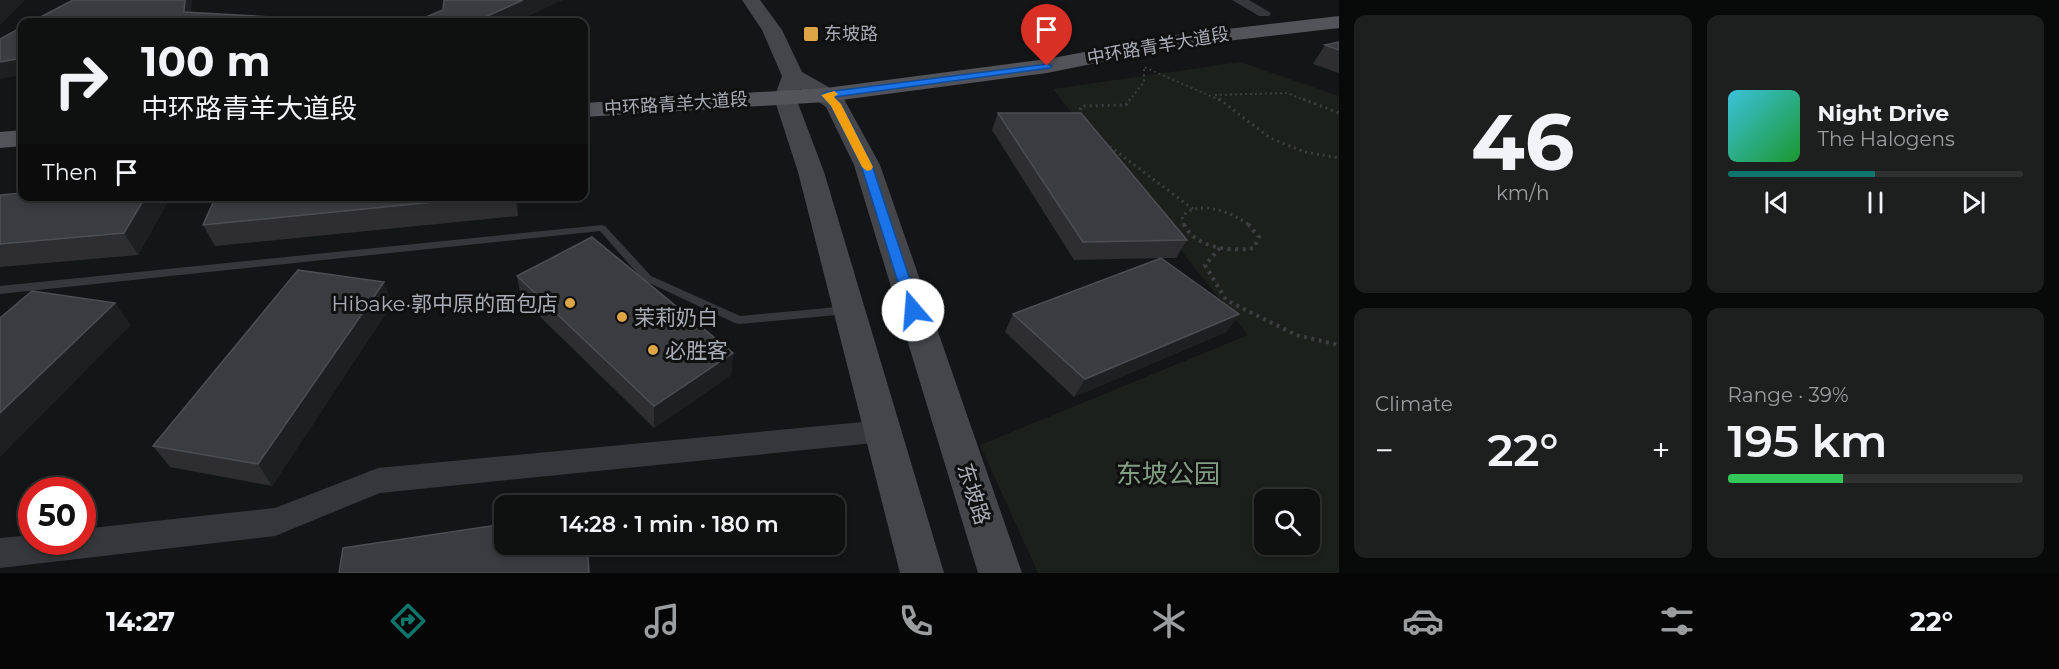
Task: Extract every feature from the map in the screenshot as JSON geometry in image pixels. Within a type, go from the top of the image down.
[{"type":"main road","points":[[751,0],[772,30],[922,573]]},
{"type":"main road","name":"中环路青羊大道段","points":[[830,80],[1264,13],[1339,6]]},
{"type":"main road","name":"中环路青羊大道段","points":[[830,80],[1047,66],[1176,41],[1339,22]]},
{"type":"main road","name":"东坡路","points":[[789,87],[830,80],[836,104],[867,165],[1000,573]]},
{"type":"main road","name":"中环路青羊大道段","points":[[588,93],[789,87]]},
{"type":"main road","name":"中环路青羊大道段","points":[[588,110],[789,87]]},
{"type":"main road","points":[[0,140],[18,138]]},
{"type":"main road","points":[[0,156],[18,154]]},
{"type":"street","points":[[1239,0],[1264,13]]},
{"type":"street","points":[[0,553],[275,522],[378,481],[884,431]]},
{"type":"lane","points":[[0,290],[602,228],[647,278],[739,320],[848,310]]},
{"type":"path","points":[[1075,120],[1082,105],[1126,105],[1144,82],[1144,67],[1221,100],[1270,138],[1305,152],[1339,158]]},
{"type":"path","points":[[1211,95],[1287,93],[1339,113]]},
{"type":"path","points":[[1102,141],[1193,209]]},
{"type":"path","points":[[1193,209],[1214,209],[1248,223],[1258,237],[1258,243],[1254,248],[1245,250],[1220,248],[1196,237],[1187,230],[1182,217],[1193,209]]},
{"type":"path","points":[[1220,248],[1205,265],[1226,300],[1296,335],[1339,345]]},
{"type":"green space","name":"东坡公园","points":[[1240,62],[1339,96],[1339,573],[1038,573],[980,445],[1248,335],[1053,89]]},
{"type":"building","points":[[73,0],[185,0],[184,12],[290,18],[39,18]]},
{"type":"building","points":[[444,0],[523,0],[483,18],[424,18],[443,10]]},
{"type":"building","points":[[18,29],[18,59],[0,62],[0,39]]},
{"type":"building","points":[[1339,42],[1339,50],[1325,45]]},
{"type":"building","points":[[998,113],[1081,113],[1187,240],[1083,242]]},
{"type":"building","points":[[18,193],[18,201],[143,201],[124,233],[0,244],[0,195]]},
{"type":"building","points":[[214,201],[444,201],[203,225]]},
{"type":"building","points":[[592,237],[733,353],[654,406],[517,276]]},
{"type":"building","points":[[1161,258],[1239,314],[1085,379],[1013,314]]},
{"type":"building","points":[[298,270],[384,282],[258,464],[153,446]]},
{"type":"building","points":[[32,291],[115,303],[0,413],[0,318]]},
{"type":"building","points":[[494,525],[494,555],[588,555],[589,573],[339,573],[343,548]]},
{"type":"slow traffic","points":[[834,94],[826,95],[836,104],[867,167]]},
{"type":"place","name":"东坡路","points":[[811,34]]},
{"type":"place","name":"Hibake·郭中原的面包店","points":[[570,303]]},
{"type":"place","name":"茉莉奶白","points":[[622,317]]},
{"type":"place","name":"必胜客","points":[[653,350]]},
{"type":"route","points":[[913,310],[867,165],[836,104],[826,95],[1047,66]]}]
